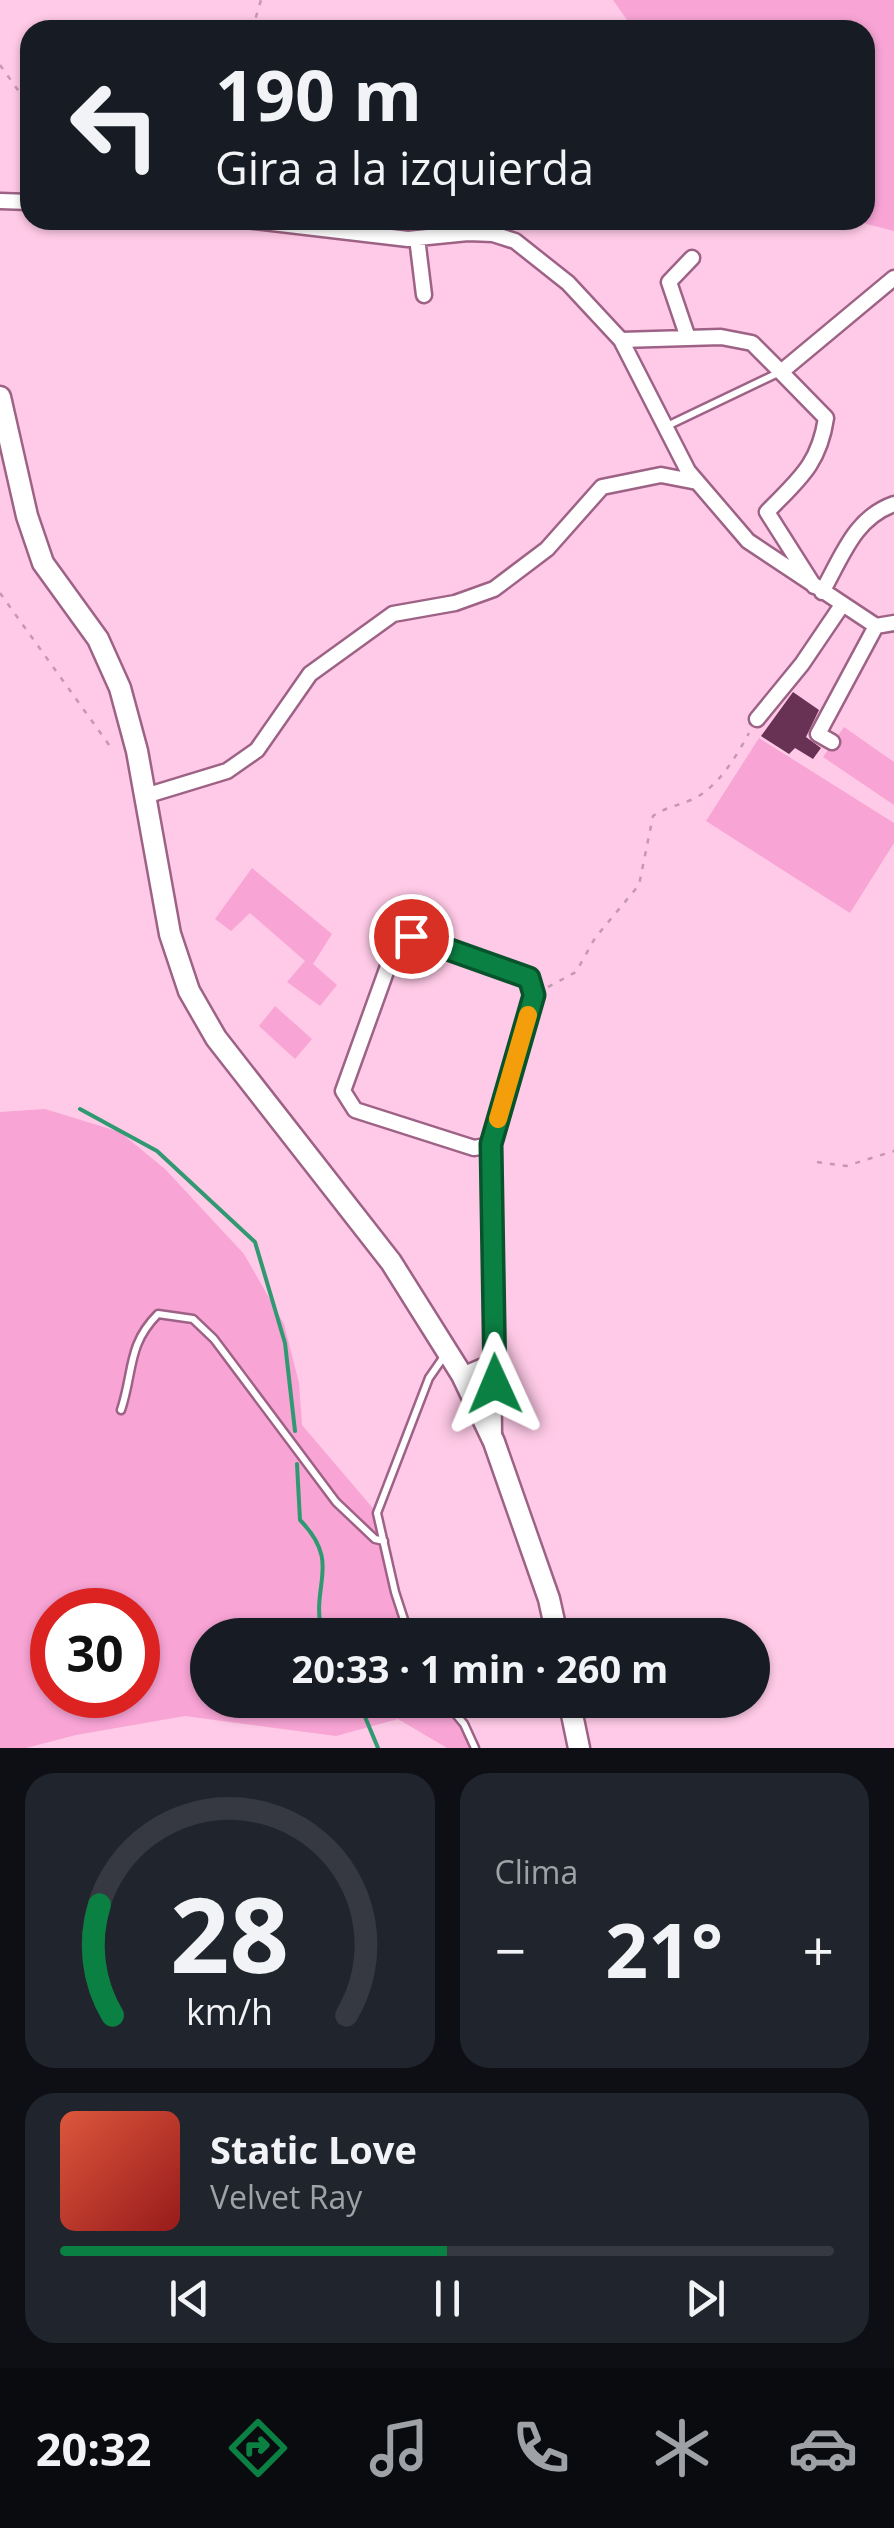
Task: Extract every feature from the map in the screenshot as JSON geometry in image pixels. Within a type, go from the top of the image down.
[{"type":"street","points":[[340,230],[417,238],[480,234],[515,241],[568,283],[621,340],[698,482],[748,542],[876,626],[894,623]]},
{"type":"street","points":[[417,238],[424,295]]},
{"type":"street","points":[[688,338],[669,282],[692,258]]},
{"type":"street","points":[[781,372],[894,278]]},
{"type":"street","points":[[621,340],[720,337],[752,343],[826,418],[822,444],[813,464],[767,512],[818,589]]},
{"type":"street","points":[[0,397],[34,538],[58,588],[111,662],[136,751],[170,934],[188,991],[216,1038],[391,1262],[462,1374],[494,1442],[554,1618]]},
{"type":"street","points":[[145,796],[227,771],[258,750],[310,674],[393,614],[455,603],[494,589],[547,549],[602,488],[661,475],[698,482]]},
{"type":"street","points":[[818,589],[861,523],[894,504]]},
{"type":"street","points":[[756,719],[802,664],[842,605]]},
{"type":"street","points":[[832,742],[818,734],[876,626]]},
{"type":"street","points":[[491,1144],[474,1148],[355,1110],[343,1091],[396,944],[411,936],[529,978],[534,995],[491,1144],[494,1442]]},
{"type":"street","points":[[462,1374],[495,1361]]},
{"type":"street","points":[[572,1718],[578,1748]]},
{"type":"lane","points":[[666,427],[781,372]]},
{"type":"lane","points":[[122,1410],[136,1341],[143,1329],[158,1314],[192,1319],[214,1339],[336,1502],[376,1539],[384,1541]]},
{"type":"lane","points":[[404,1618],[377,1513],[429,1378],[447,1353]]},
{"type":"lane","points":[[459,1718],[475,1748]]},
{"type":"path","points":[[0,66],[20,93]]},
{"type":"path","points":[[0,593],[112,749]]},
{"type":"path","points":[[534,995],[576,972],[610,920],[639,886],[645,840],[654,816],[669,805],[691,800],[714,784],[738,754],[756,719]]},
{"type":"path","points":[[816,1162],[846,1166],[894,1151]]},
{"type":"shaded area","points":[[613,0],[894,0],[894,231],[875,226],[875,20],[627,20]]},
{"type":"shaded area","points":[[844,727],[894,762],[894,805],[823,757]]},
{"type":"shaded area","points":[[759,738],[894,823],[894,843],[850,913],[706,821]]},
{"type":"shaded area","points":[[252,868],[332,934],[313,964],[337,985],[320,1006],[287,982],[305,961],[250,913],[231,931],[215,919]]},
{"type":"shaded area","points":[[275,1006],[312,1039],[295,1059],[259,1026]]},
{"type":"shaded area","points":[[45,1109],[120,1132],[165,1169],[244,1254],[284,1324],[299,1383],[302,1425],[377,1513],[406,1618],[190,1618],[190,1717],[76,1735],[26,1748],[0,1748],[0,1112]]},
{"type":"shaded area","points":[[200,1718],[459,1718],[470,1748],[447,1748],[398,1719],[336,1736]]},
{"type":"building","points":[[793,692],[819,710],[806,737],[821,748],[813,759],[795,748],[789,754],[761,736]]},
{"type":"waterway","points":[[80,1109],[157,1151],[255,1242],[285,1343],[295,1431]]},
{"type":"waterway","points":[[297,1464],[300,1520],[313,1536],[323,1563],[320,1618]]},
{"type":"waterway","points":[[366,1718],[378,1748]]},
{"type":"slow traffic","points":[[498,1119],[528,1015]]},
{"type":"route","points":[[411,936],[529,978],[534,995],[491,1144],[495,1384]]}]
